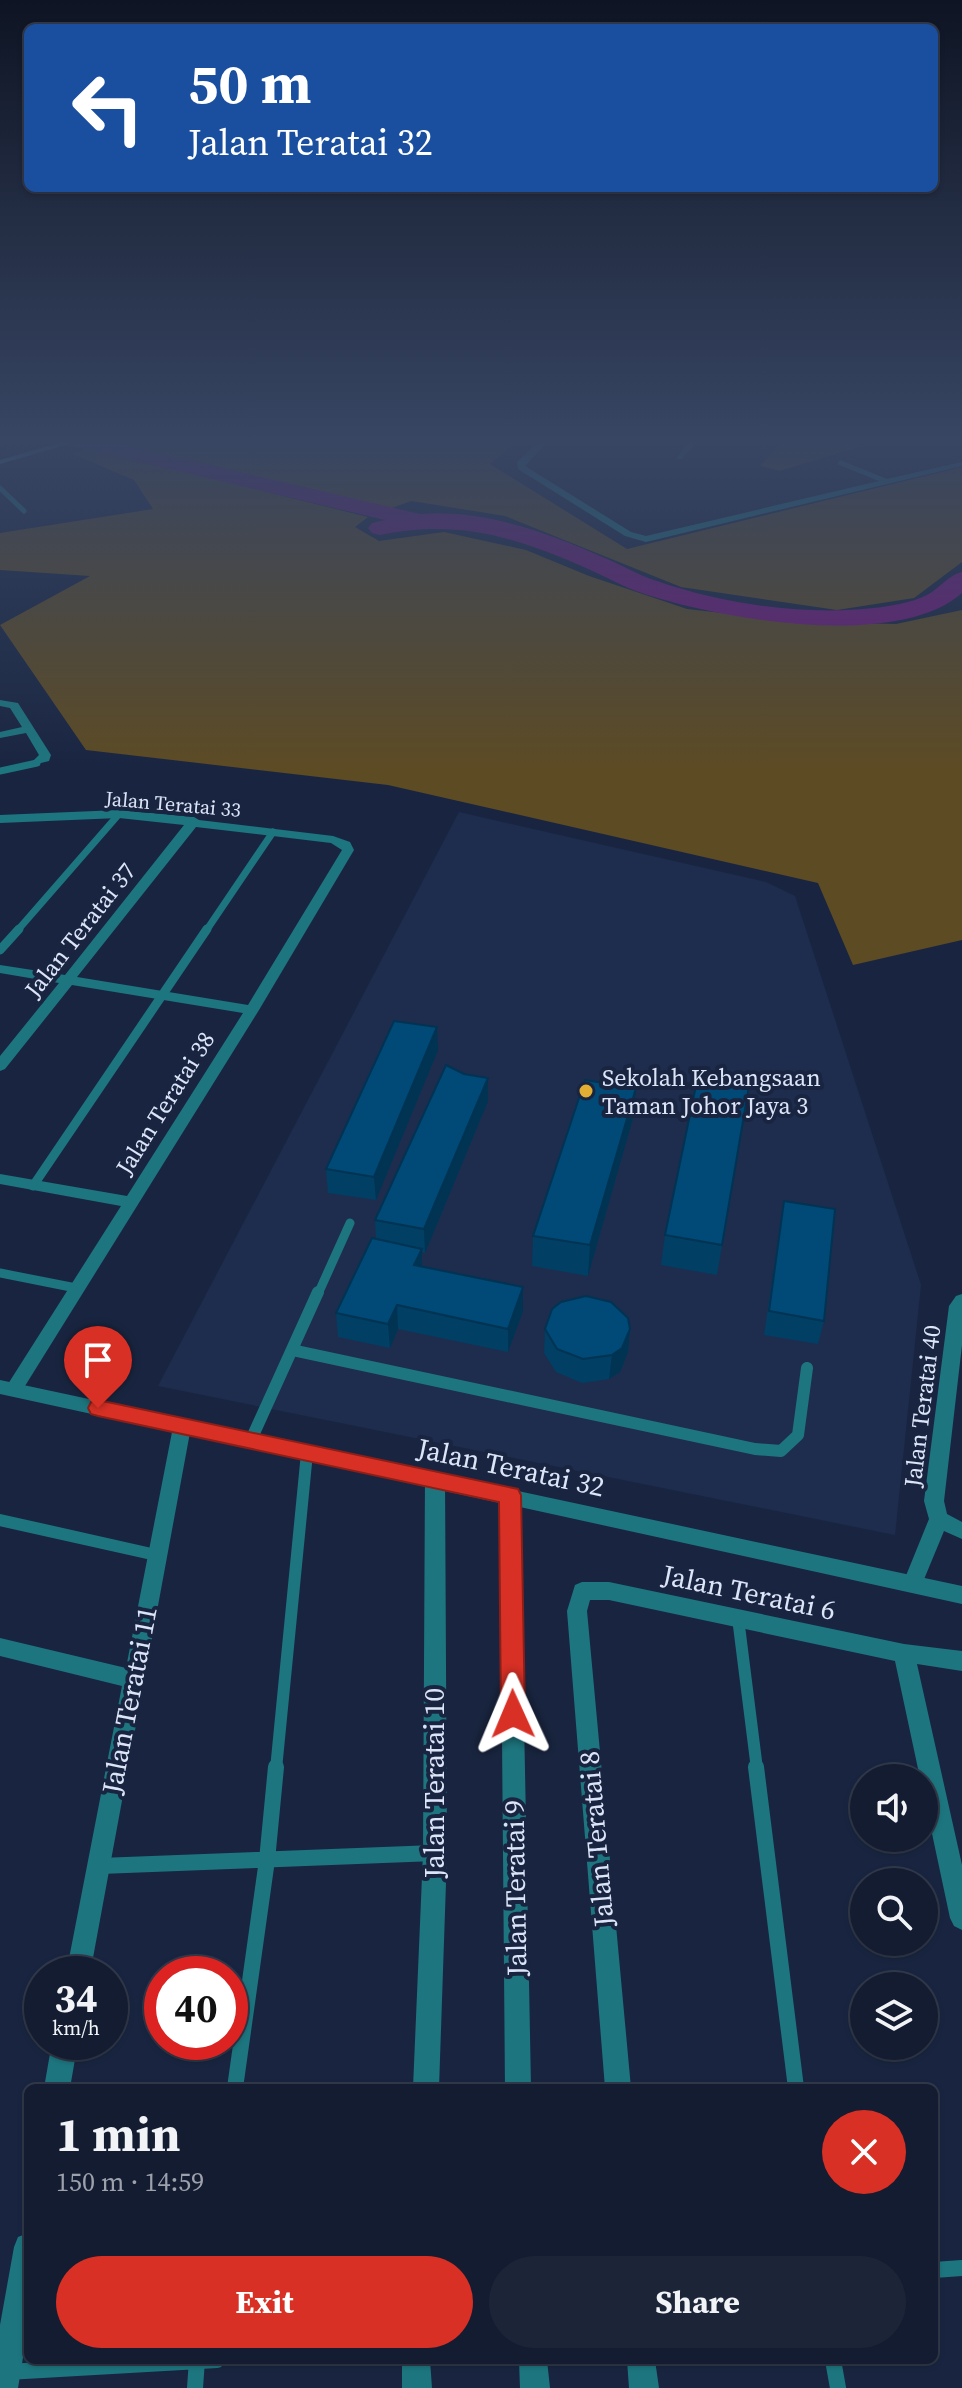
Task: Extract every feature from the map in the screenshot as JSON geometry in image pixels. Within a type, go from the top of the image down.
[{"type":"street","points":[[0,703],[14,705],[45,755],[45,759],[37,763]]},
{"type":"street","points":[[0,735],[28,729]]},
{"type":"street","name":"Jalan Teratai 33","points":[[0,819],[119,814],[194,821],[341,842]]},
{"type":"street","name":"Jalan Teratai 37","points":[[0,1066],[194,821]]},
{"type":"street","name":"Jalan Teratai 38","points":[[7,1388],[76,1288],[252,1010],[348,850],[341,842]]},
{"type":"street","points":[[0,969],[252,1010]]},
{"type":"street","points":[[0,1179],[130,1202]]},
{"type":"street","name":"Jalan Teratai 40","points":[[939,1519],[934,1501],[958,1306],[962,1300]]},
{"type":"street","name":"Jalan Teratai 32","points":[[7,1388],[962,1595]]},
{"type":"street","name":"Jalan Teratai 11","points":[[81,1956],[182,1427]]},
{"type":"street","name":"Jalan Teratai 10","points":[[426,2084],[435,1853],[435,1479]]},
{"type":"street","name":"Jalan Teratai 9","points":[[510,1495],[518,2084]]},
{"type":"street","points":[[913,1583],[939,1519],[962,1531]]},
{"type":"street","name":"Jalan Teratai 6","points":[[582,1591],[609,1591],[904,1653],[962,1661]]},
{"type":"street","name":"Jalan Teratai 8","points":[[582,1591],[577,1611],[618,2084]]},
{"type":"street","points":[[0,1647],[133,1679]]},
{"type":"street","points":[[904,1653],[962,1918]]},
{"type":"street","points":[[58,2084],[62,2060]]},
{"type":"street","points":[[4,2380],[24,2269]]},
{"type":"street","points":[[416,2364],[417,2388]]},
{"type":"street","points":[[533,2364],[535,2388]]},
{"type":"street","points":[[641,2364],[644,2388]]},
{"type":"lane","points":[[0,771],[37,763]]},
{"type":"lane","points":[[0,950],[119,814]]},
{"type":"lane","points":[[33,1186],[273,832]]},
{"type":"lane","points":[[250,1442],[350,1223]]},
{"type":"lane","points":[[0,1273],[76,1288]]},
{"type":"lane","points":[[292,1350],[755,1449],[781,1451],[798,1435],[807,1368]]},
{"type":"lane","points":[[236,2084],[267,1860],[307,1453]]},
{"type":"lane","points":[[0,1520],[156,1555]]},
{"type":"lane","points":[[738,1618],[796,2084]]},
{"type":"lane","points":[[98,1866],[435,1853]]},
{"type":"lane","points":[[938,2270],[962,2268]]},
{"type":"lane","points":[[4,2380],[167,2364]]},
{"type":"lane","points":[[195,2388],[197,2364]]},
{"type":"lane","points":[[834,2364],[838,2388]]},
{"type":"shaded area","points":[[0,550],[527,550],[589,576],[687,609],[800,622],[896,624],[962,610],[962,940],[853,965],[818,883],[388,785],[86,750],[0,625],[90,576],[0,570]]},
{"type":"shaded area","points":[[590,550],[962,550],[962,562],[914,598],[837,610],[681,587]]},
{"type":"shaded area","name":"Sekolah Kebangsaan Taman Johor Jaya 3","points":[[459,812],[766,882],[795,896],[921,1285],[895,1535],[158,1386]]},
{"type":"building","points":[[394,1021],[437,1027],[374,1177],[326,1169]]},
{"type":"building","points":[[446,1065],[464,1074],[488,1078],[424,1229],[375,1220]]},
{"type":"building","points":[[699,1071],[750,1080],[722,1245],[665,1235]]},
{"type":"building","points":[[585,1080],[636,1088],[590,1245],[533,1236]]},
{"type":"building","points":[[784,1201],[835,1209],[824,1321],[769,1311]]},
{"type":"building","points":[[372,1238],[422,1249],[414,1265],[523,1287],[508,1329],[397,1305],[388,1324],[336,1313]]},
{"type":"building","points":[[586,1296],[611,1302],[628,1318],[630,1329],[622,1348],[612,1355],[583,1359],[557,1349],[545,1329],[552,1309],[561,1302]]},
{"type":"waterway","points":[[566,550],[658,590],[722,605],[796,616],[870,616],[904,611],[937,600],[962,580]]},
{"type":"place","name":"Sekolah Kebangsaan Taman Johor Jaya 3","points":[[586,1091]]},
{"type":"route","points":[[98,1408],[510,1495],[513,1714]]}]
